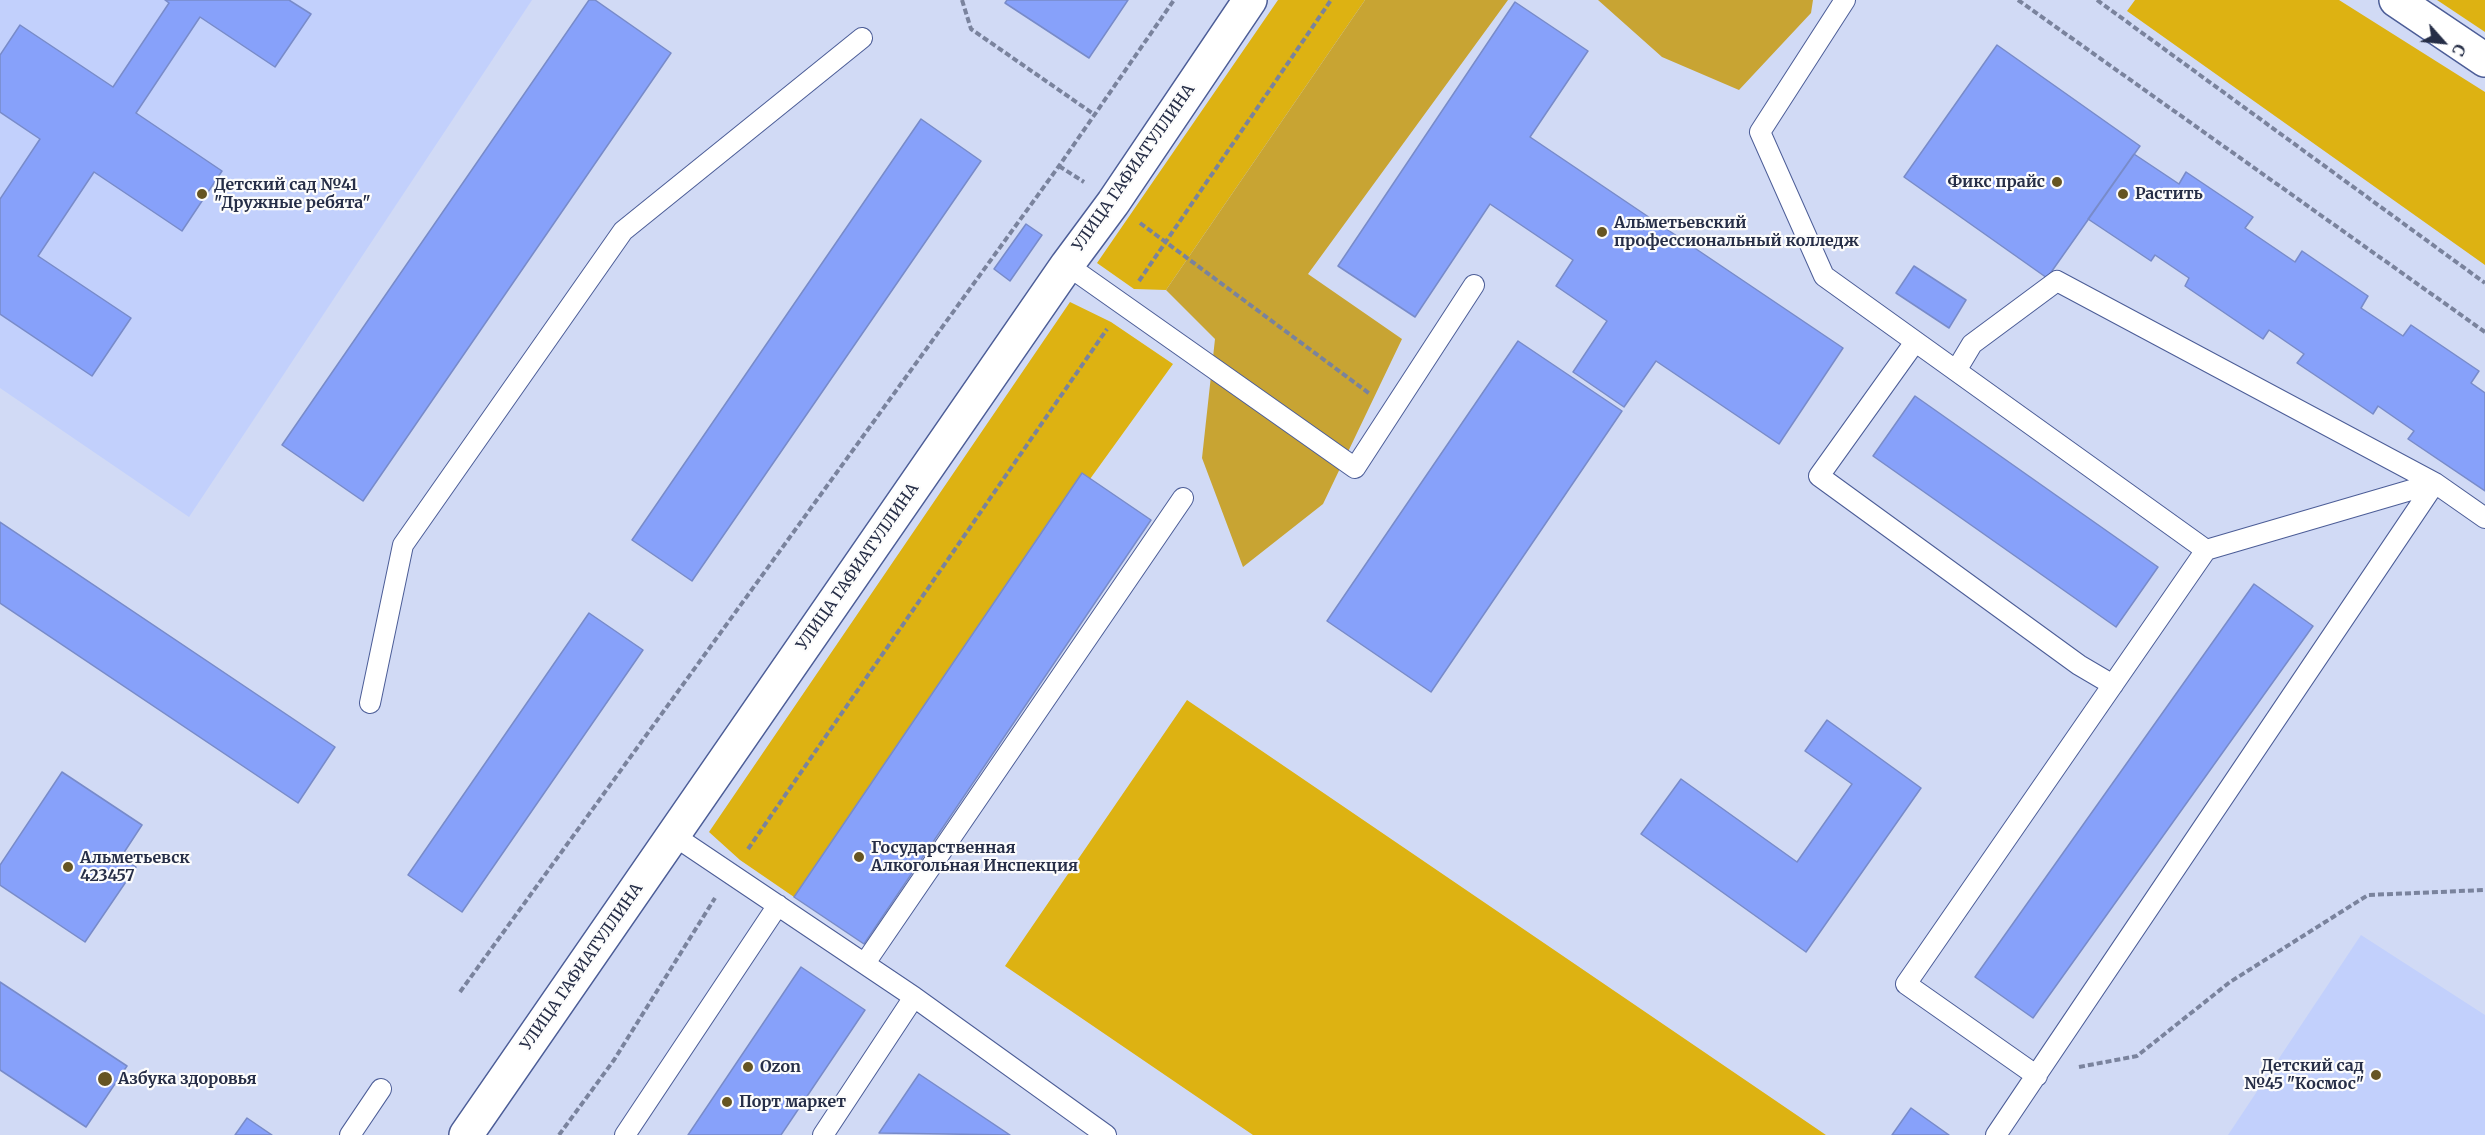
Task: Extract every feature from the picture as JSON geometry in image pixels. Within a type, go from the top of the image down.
[{"type":"street","name":"УЛИЦА ГАФИАТУЛЛИНА","points":[[466,1135],[1067,265],[1113,203],[1250,0]]},
{"type":"street","points":[[2396,0],[2485,60]]},
{"type":"lane","points":[[1845,0],[1760,132],[1824,276],[1915,342],[1957,369],[2206,550]]},
{"type":"lane","points":[[370,703],[403,545],[623,231],[862,38]]},
{"type":"lane","points":[[1067,265],[1122,306],[1355,468],[1474,285]]},
{"type":"lane","points":[[1957,369],[1972,344],[2057,281],[2435,483],[2485,518]]},
{"type":"lane","points":[[1915,342],[1819,476],[2079,665],[2113,685]]},
{"type":"lane","points":[[2037,1076],[1906,984],[2206,550],[2435,483]]},
{"type":"lane","points":[[1996,1135],[2435,483]]},
{"type":"lane","points":[[865,963],[1183,498]]},
{"type":"lane","points":[[673,835],[865,963],[1106,1135]]},
{"type":"lane","points":[[625,1135],[778,905]]},
{"type":"lane","points":[[823,1135],[914,997]]},
{"type":"lane","points":[[350,1135],[381,1089]]},
{"type":"path","points":[[962,0],[971,29],[1095,115]]},
{"type":"path","points":[[460,992],[1059,166],[1174,0]]},
{"type":"path","points":[[559,1135],[614,1060],[731,873],[1331,0]]},
{"type":"path","points":[[2018,0],[2485,332]]},
{"type":"path","points":[[2097,0],[2485,283]]},
{"type":"path","points":[[1059,166],[1087,184]]},
{"type":"path","points":[[1131,216],[1392,411]]},
{"type":"path","points":[[2037,1076],[2136,1056],[2230,982],[2368,895],[2485,890]]},
{"type":"shaded area","name":"Детский сад №41 \"Дружные ребята\"","points":[[0,0],[532,0],[189,517],[0,388]]},
{"type":"shaded area","points":[[1278,0],[1365,0],[1166,290],[1134,289],[1097,263]]},
{"type":"shaded area","points":[[1365,0],[1508,0],[1308,274],[1402,339],[1323,504],[1243,567],[1202,458],[1215,339],[1166,290]]},
{"type":"shaded area","points":[[1598,0],[1813,0],[1811,13],[1739,90],[1662,57]]},
{"type":"shaded area","points":[[2135,0],[2339,0],[2485,92],[2485,265],[2127,11]]},
{"type":"shaded area","points":[[2437,0],[2485,0],[2485,32]]},
{"type":"shaded area","points":[[1070,302],[1111,322],[1173,364],[1090,479],[1082,474],[794,897],[740,860],[709,832]]},
{"type":"shaded area","points":[[1187,700],[1826,1135],[1253,1135],[1005,966]]},
{"type":"shaded area","name":"Детский сад №45 \"Космос\"","points":[[2361,935],[2485,1015],[2485,1135],[2228,1135]]},
{"type":"building","points":[[165,0],[289,0],[311,14],[275,67],[200,17],[136,113],[222,171],[182,231],[94,172],[38,256],[131,318],[92,376],[0,314],[0,199],[40,139],[0,112],[0,55],[20,25],[113,87],[169,3]]},
{"type":"building","points":[[589,0],[595,0],[671,53],[363,501],[282,445]]},
{"type":"building","points":[[1007,0],[1128,0],[1089,58],[1005,3]]},
{"type":"building","name":"Альметьевский профессиональный колледж","points":[[1515,2],[1588,51],[1530,137],[1843,348],[1779,444],[1656,361],[1624,407],[1573,372],[1607,321],[1556,286],[1573,260],[1490,204],[1415,317],[1338,266]]},
{"type":"building","points":[[1997,45],[2140,146],[2047,278],[1904,177]]},
{"type":"building","points":[[921,119],[981,161],[692,581],[632,540]]},
{"type":"building","points":[[2134,154],[2179,184],[2186,172],[2253,217],[2245,228],[2295,262],[2302,251],[2368,296],[2361,308],[2403,336],[2411,325],[2479,371],[2471,383],[2485,393],[2485,491],[2408,439],[2414,431],[2378,406],[2373,414],[2297,363],[2304,354],[2269,330],[2263,339],[2185,286],[2189,278],[2155,255],[2151,261],[2088,219]]},
{"type":"building","points":[[1026,224],[1042,235],[1010,281],[994,269]]},
{"type":"building","points":[[1914,266],[1966,300],[1949,328],[1896,293]]},
{"type":"building","points":[[1518,341],[1622,411],[1431,692],[1327,621]]},
{"type":"building","points":[[1915,396],[2158,567],[2116,627],[1873,456]]},
{"type":"building","points":[[1082,473],[1151,520],[864,944],[794,897]]},
{"type":"building","points":[[0,522],[335,747],[298,803],[0,603]]},
{"type":"building","points":[[2254,584],[2313,626],[2033,1018],[1975,977]]},
{"type":"building","points":[[589,613],[643,650],[462,912],[408,875]]},
{"type":"building","points":[[1827,720],[1921,788],[1806,952],[1641,834],[1681,779],[1797,862],[1852,784],[1805,751]]},
{"type":"building","points":[[62,772],[142,825],[121,857],[136,867],[85,942],[0,885],[0,865]]},
{"type":"building","points":[[801,967],[865,1010],[781,1135],[688,1135]]},
{"type":"building","points":[[0,982],[127,1066],[86,1127],[0,1070]]},
{"type":"building","points":[[919,1074],[1010,1135],[879,1133]]},
{"type":"building","points":[[1911,1108],[1949,1135],[1892,1135]]},
{"type":"building","points":[[247,1118],[272,1135],[235,1135]]},
{"type":"place","name":"Фикс прайс","points":[[2057,182]]},
{"type":"place","name":"Детский сад №41 \"Дружные ребята\"","points":[[202,194]]},
{"type":"place","name":"Растить","points":[[2123,194]]},
{"type":"place","name":"Альметьевский профессиональный колледж","points":[[1602,232]]},
{"type":"place","name":"Государственная Алкогольная Инспекция","points":[[859,857]]},
{"type":"place","name":"Альметьевск 423457","points":[[68,867]]},
{"type":"place","name":"Ozon","points":[[748,1067]]},
{"type":"place","name":"Детский сад №45 \"Космос\"","points":[[2376,1075]]},
{"type":"place","name":"Азбука здоровья","points":[[105,1079]]},
{"type":"place","name":"Порт маркет","points":[[727,1102]]}]
